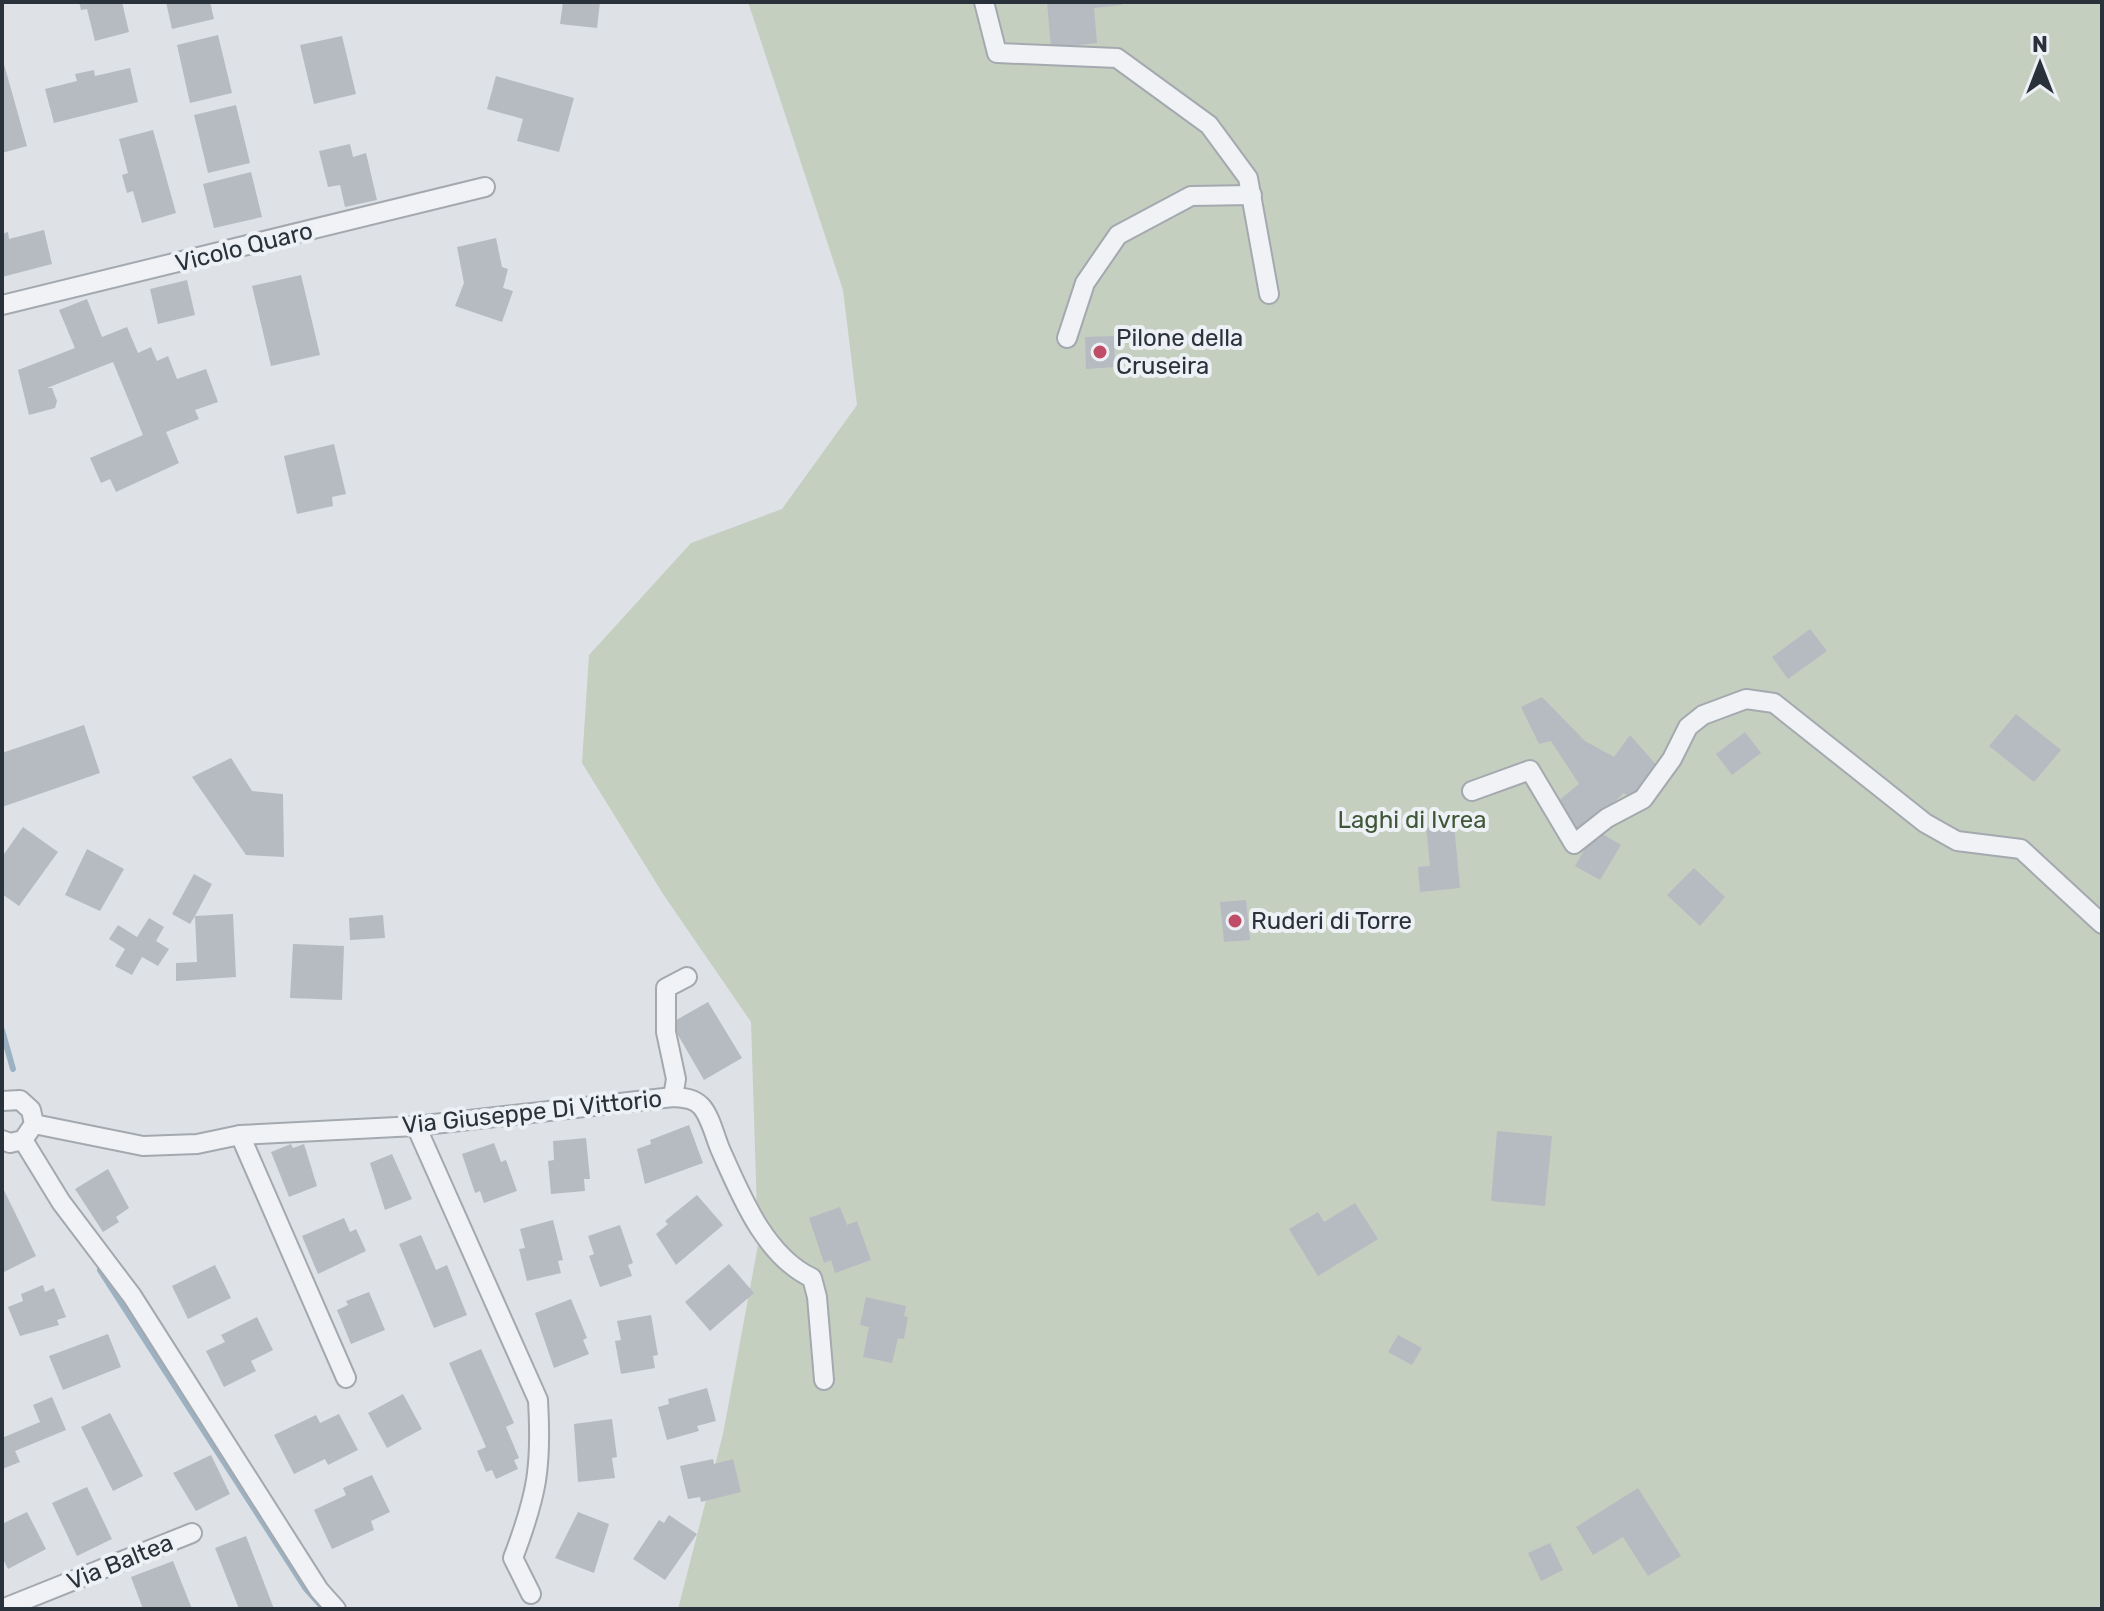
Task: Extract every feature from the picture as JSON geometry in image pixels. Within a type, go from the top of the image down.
[{"type":"street","points":[[984,2],[997,53],[1117,58],[1209,125],[1248,178],[1269,294]]},
{"type":"street","name":"Vicolo Quaro","points":[[2,305],[485,187]]},
{"type":"street","points":[[1067,338],[1085,283],[1118,235],[1191,196],[1252,195]]},
{"type":"street","points":[[1472,791],[1530,770],[1574,844],[1607,818],[1643,799],[1672,759],[1688,727],[1703,715],[1746,699],[1774,703],[1925,823],[1957,841],[2021,849],[2054,884],[2102,924]]},
{"type":"street","points":[[673,1097],[676,1079],[666,1032],[666,988],[687,977]]},
{"type":"street","points":[[2,1140],[10,1143],[23,1140],[34,1124],[31,1110],[20,1100],[3,1095]]},
{"type":"street","name":"Via Giuseppe Di Vittorio","points":[[34,1124],[143,1146],[197,1144],[240,1135],[416,1126],[673,1097],[693,1099],[703,1108],[771,1247],[794,1269],[812,1278],[817,1297],[824,1380]]},
{"type":"street","points":[[416,1126],[538,1400],[541,1447],[535,1502],[513,1558],[531,1594]]},
{"type":"street","points":[[240,1135],[346,1378]]},
{"type":"street","points":[[23,1140],[61,1202],[132,1296],[319,1590],[336,1609]]},
{"type":"street","name":"Via Baltea","points":[[2,1609],[192,1533]]},
{"type":"green space","name":"Laghi di Ivrea","points":[[748,2],[2102,2],[2102,1609],[678,1609],[723,1434],[758,1245],[751,1022],[663,894],[582,763],[589,655],[691,543],[782,509],[857,405],[843,290]]},
{"type":"building","points":[[79,2],[122,2],[129,32],[95,41],[87,9],[81,10]]},
{"type":"building","points":[[166,2],[210,2],[214,19],[172,29]]},
{"type":"building","points":[[563,2],[600,2],[597,28],[560,24]]},
{"type":"building","points":[[1047,2],[1122,2],[1122,5],[1094,8],[1097,43],[1051,48]]},
{"type":"building","points":[[218,35],[232,93],[190,103],[177,45]]},
{"type":"building","points":[[342,36],[356,94],[314,104],[300,45]]},
{"type":"building","points":[[2,57],[27,146],[2,153]]},
{"type":"building","points":[[130,68],[138,102],[54,123],[45,89],[77,81],[75,74],[94,70],[95,76]]},
{"type":"building","points":[[496,76],[574,98],[559,152],[517,141],[523,119],[487,109]]},
{"type":"building","points":[[236,105],[250,163],[208,173],[194,115]]},
{"type":"building","points":[[153,130],[176,213],[142,223],[133,191],[127,193],[122,175],[128,173],[119,139]]},
{"type":"building","points":[[350,144],[353,157],[366,153],[377,200],[345,207],[340,185],[328,187],[319,151]]},
{"type":"building","points":[[251,172],[262,217],[214,228],[203,184]]},
{"type":"building","points":[[44,230],[52,264],[2,277],[2,234],[8,232],[9,239]]},
{"type":"building","points":[[496,238],[502,267],[508,269],[503,288],[513,291],[502,322],[455,306],[464,283],[457,247]]},
{"type":"building","points":[[301,275],[320,355],[271,366],[252,286]]},
{"type":"building","points":[[187,280],[195,315],[158,324],[150,289]]},
{"type":"building","points":[[87,299],[102,337],[127,327],[138,353],[151,347],[157,361],[168,356],[177,379],[206,369],[218,402],[195,410],[199,419],[166,432],[179,463],[116,492],[110,479],[101,483],[90,458],[143,435],[113,362],[47,388],[52,388],[57,401],[55,408],[29,415],[18,370],[75,348],[59,310]]},
{"type":"building","name":"Pilone della Cruseira","points":[[1114,336],[1115,367],[1086,369],[1085,337]]},
{"type":"building","points":[[334,444],[346,494],[332,497],[333,506],[297,514],[284,456]]},
{"type":"building","points":[[1810,629],[1827,651],[1788,679],[1772,657]]},
{"type":"building","points":[[1542,697],[1585,741],[1614,757],[1630,735],[1659,768],[1634,799],[1624,793],[1580,834],[1557,802],[1579,784],[1551,741],[1539,744],[1521,707]]},
{"type":"building","points":[[2016,714],[2061,750],[2034,782],[1989,746]]},
{"type":"building","points":[[84,725],[100,773],[2,807],[2,753]]},
{"type":"building","points":[[1745,732],[1761,753],[1732,775],[1716,754]]},
{"type":"building","points":[[231,758],[252,791],[283,794],[284,857],[246,855],[192,777]]},
{"type":"building","points":[[1454,825],[1460,888],[1420,892],[1418,867],[1430,866],[1426,827]]},
{"type":"building","points":[[23,827],[58,852],[19,906],[2,894],[2,857]]},
{"type":"building","points":[[1596,830],[1621,845],[1600,880],[1575,866]]},
{"type":"building","points":[[87,849],[124,869],[100,911],[65,895]]},
{"type":"building","points":[[1694,868],[1725,897],[1700,926],[1667,895]]},
{"type":"building","points":[[194,874],[212,884],[190,924],[172,914]]},
{"type":"building","name":"Ruderi di Torre","points":[[1246,900],[1250,940],[1224,942],[1220,902]]},
{"type":"building","points":[[233,914],[236,977],[176,981],[176,963],[197,962],[195,916]]},
{"type":"building","points":[[383,915],[385,938],[350,940],[349,918]]},
{"type":"building","points":[[149,918],[164,927],[156,941],[169,949],[158,966],[142,957],[132,975],[115,966],[125,949],[109,939],[118,925],[137,937]]},
{"type":"building","points":[[293,944],[344,946],[342,1000],[290,998]]},
{"type":"building","points":[[708,1002],[742,1058],[704,1080],[671,1023]]},
{"type":"building","points":[[689,1125],[703,1163],[645,1184],[637,1149],[651,1144],[650,1140]]},
{"type":"building","points":[[1497,1131],[1552,1136],[1545,1206],[1491,1201]]},
{"type":"building","points":[[586,1138],[590,1179],[584,1179],[585,1191],[551,1194],[548,1161],[554,1160],[553,1141]]},
{"type":"building","points":[[494,1143],[501,1162],[506,1160],[517,1191],[484,1203],[480,1191],[475,1193],[462,1154]]},
{"type":"building","points":[[291,1144],[293,1148],[304,1144],[317,1186],[289,1197],[271,1152]]},
{"type":"building","points":[[392,1154],[412,1199],[385,1210],[370,1163]]},
{"type":"building","points":[[108,1169],[129,1208],[116,1217],[119,1222],[103,1232],[75,1189]]},
{"type":"building","points":[[2,1186],[36,1256],[2,1273]]},
{"type":"building","points":[[697,1195],[723,1225],[676,1265],[656,1234],[668,1224],[665,1221]]},
{"type":"building","points":[[1355,1203],[1378,1239],[1318,1276],[1289,1229],[1318,1212],[1324,1222]]},
{"type":"building","points":[[840,1207],[847,1225],[857,1221],[871,1260],[835,1273],[831,1260],[824,1263],[809,1218]]},
{"type":"building","points":[[344,1218],[350,1232],[356,1229],[366,1251],[318,1274],[302,1236]]},
{"type":"building","points":[[553,1220],[563,1260],[558,1261],[561,1273],[527,1281],[519,1249],[525,1248],[520,1229]]},
{"type":"building","points":[[620,1225],[633,1263],[628,1265],[632,1276],[600,1287],[589,1256],[594,1254],[588,1236]]},
{"type":"building","points":[[421,1235],[436,1270],[447,1265],[467,1315],[434,1328],[399,1244]]},
{"type":"building","points":[[729,1264],[754,1293],[710,1331],[685,1302]]},
{"type":"building","points":[[215,1265],[231,1298],[188,1319],[172,1286]]},
{"type":"building","points":[[43,1285],[45,1292],[54,1288],[66,1317],[57,1320],[59,1325],[20,1336],[8,1307],[23,1301],[21,1294]]},
{"type":"building","points":[[369,1292],[385,1330],[351,1344],[337,1310],[348,1305],[346,1301]]},
{"type":"building","points":[[866,1297],[906,1306],[904,1316],[908,1317],[904,1339],[898,1338],[892,1363],[863,1357],[869,1327],[860,1325]]},
{"type":"building","points":[[571,1299],[587,1338],[583,1340],[589,1354],[554,1368],[535,1313]]},
{"type":"building","points":[[651,1315],[658,1355],[653,1356],[655,1368],[621,1374],[615,1341],[621,1340],[617,1321]]},
{"type":"building","points":[[257,1317],[273,1350],[251,1361],[256,1371],[224,1387],[206,1351],[225,1342],[221,1335]]},
{"type":"building","points":[[108,1334],[121,1367],[63,1390],[49,1356]]},
{"type":"building","points":[[1398,1335],[1422,1348],[1412,1365],[1388,1352]]},
{"type":"building","points":[[481,1349],[514,1423],[506,1427],[519,1458],[514,1460],[518,1469],[496,1479],[492,1470],[486,1472],[477,1451],[486,1447],[449,1363]]},
{"type":"building","points":[[707,1388],[716,1421],[697,1426],[699,1431],[667,1440],[658,1407],[669,1404],[668,1399]]},
{"type":"building","points":[[403,1394],[422,1429],[387,1448],[368,1413]]},
{"type":"building","points":[[52,1397],[66,1430],[15,1451],[20,1462],[2,1469],[2,1438],[40,1422],[33,1405]]},
{"type":"building","points":[[110,1413],[143,1476],[113,1491],[81,1427]]},
{"type":"building","points":[[339,1414],[358,1450],[328,1465],[325,1459],[294,1474],[274,1435],[316,1415],[320,1423]]},
{"type":"building","points":[[612,1419],[617,1457],[612,1458],[615,1478],[578,1482],[574,1424]]},
{"type":"building","points":[[211,1455],[230,1494],[196,1511],[173,1473]]},
{"type":"building","points":[[713,1459],[714,1464],[733,1459],[741,1492],[701,1502],[700,1497],[688,1499],[680,1466]]},
{"type":"building","points":[[372,1475],[390,1512],[371,1521],[374,1530],[332,1549],[314,1510],[346,1495],[343,1488]]},
{"type":"building","points":[[87,1487],[112,1539],[77,1556],[52,1503]]},
{"type":"building","points":[[1638,1488],[1681,1556],[1648,1576],[1623,1537],[1593,1555],[1576,1527]]},
{"type":"building","points":[[27,1512],[46,1549],[8,1569],[2,1557],[2,1524]]},
{"type":"building","points":[[578,1512],[609,1524],[594,1573],[555,1558]]},
{"type":"building","points":[[669,1515],[697,1534],[665,1580],[633,1559],[659,1520],[664,1523]]},
{"type":"building","points":[[246,1536],[274,1609],[239,1609],[215,1548]]},
{"type":"building","points":[[1550,1543],[1563,1570],[1541,1581],[1528,1553]]},
{"type":"building","points":[[173,1561],[192,1609],[143,1609],[131,1577]]},
{"type":"waterway","points":[[2,1030],[13,1069]]},
{"type":"waterway","points":[[100,1270],[306,1589],[324,1609]]},
{"type":"place","name":"Pilone della Cruseira","points":[[1100,352]]},
{"type":"place","name":"Ruderi di Torre","points":[[1235,921]]}]
